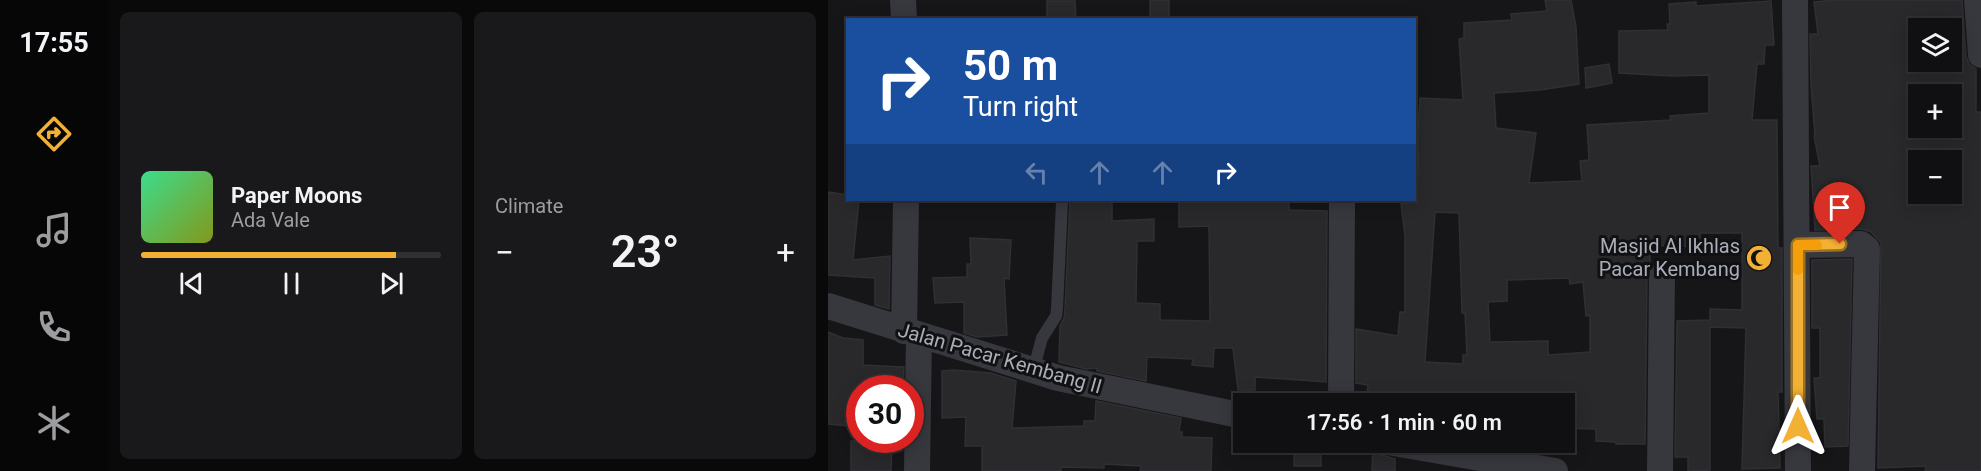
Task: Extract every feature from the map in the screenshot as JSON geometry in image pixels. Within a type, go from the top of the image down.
[{"type":"street","points":[[903,0],[904,18]]},
{"type":"street","points":[[1795,0],[1798,471]]},
{"type":"street","points":[[1977,0],[1981,54]]},
{"type":"street","points":[[906,201],[917,471]]},
{"type":"street","points":[[1341,393],[1342,201]]},
{"type":"street","points":[[1798,245],[1861,244],[1867,249],[1862,471]]},
{"type":"street","points":[[1660,471],[1662,276]]},
{"type":"street","name":"Jalan Pacar Kembang II","points":[[828,306],[1058,378],[1233,414]]},
{"type":"street","points":[[1451,453],[1555,471]]},
{"type":"lane","points":[[1033,371],[1042,338],[1056,316],[1062,202]]},
{"type":"building","points":[[1150,0],[1169,0],[1169,18],[1150,18]]},
{"type":"building","points":[[1545,0],[1571,0],[1576,27],[1579,84],[1540,90],[1494,93],[1496,128],[1536,133],[1529,183],[1582,181],[1580,161],[1589,160],[1587,125],[1671,120],[1670,116],[1709,113],[1709,75],[1619,73],[1619,31],[1668,30],[1669,4],[1696,2],[1696,6],[1771,1],[1774,45],[1765,45],[1764,64],[1757,64],[1752,120],[1777,120],[1778,248],[1782,248],[1782,392],[1778,392],[1780,468],[1742,469],[1746,328],[1710,327],[1710,470],[1688,471],[1688,457],[1675,457],[1677,321],[1710,320],[1710,309],[1742,310],[1742,233],[1700,233],[1700,247],[1650,245],[1650,267],[1647,276],[1645,444],[1596,441],[1596,429],[1575,428],[1575,393],[1367,393],[1368,385],[1356,383],[1356,329],[1398,336],[1400,312],[1405,312],[1405,236],[1401,204],[1416,201],[1416,181],[1419,180],[1420,98],[1463,100],[1459,39],[1464,38],[1464,23],[1512,20],[1511,14],[1547,11]],"holes":[[[1435,212],[1459,213],[1462,313],[1465,313],[1467,355],[1463,355],[1463,364],[1425,362]],[[1569,278],[1570,284],[1583,282],[1586,316],[1590,315],[1590,352],[1548,355],[1548,341],[1490,342],[1488,302],[1507,301],[1507,280]]]},
{"type":"building","points":[[1962,0],[1966,56],[1969,64],[1976,69],[1976,112],[1981,112],[1981,471],[1925,471],[1926,466],[1878,468],[1881,243],[1871,232],[1862,229],[1815,230],[1811,166],[1820,166],[1814,136],[1810,34],[1818,34],[1814,2]]},
{"type":"building","points":[[1047,1],[1075,1],[1076,18],[1047,18]]},
{"type":"building","points":[[1609,64],[1612,83],[1586,88],[1585,68]]},
{"type":"building","points":[[828,192],[846,195],[846,201],[859,201],[853,260],[890,256],[889,309],[875,305],[875,278],[828,275]]},
{"type":"building","points":[[1070,201],[1112,201],[1112,221],[1154,219],[1154,241],[1137,241],[1136,303],[1160,304],[1160,320],[1210,321],[1209,226],[1179,227],[1179,201],[1289,201],[1289,210],[1327,211],[1326,382],[1255,377],[1255,390],[1238,390],[1233,348],[1214,348],[1213,367],[1192,365],[1193,359],[1147,357],[1146,381],[1097,371],[1097,368],[1086,369],[1059,362],[1060,326],[1065,309]]},
{"type":"building","points":[[970,238],[1011,240],[1009,279],[1004,278],[1007,335],[977,337],[964,333],[964,302],[935,303],[933,278],[967,277],[967,264],[971,264]]},
{"type":"building","points":[[1852,259],[1848,446],[1825,447],[1824,419],[1817,419],[1814,378],[1820,378],[1820,328],[1812,328],[1812,260]]},
{"type":"building","points":[[828,332],[843,338],[863,340],[863,365],[904,367],[904,375],[846,375],[846,426],[828,424]]},
{"type":"building","points":[[942,371],[991,373],[1016,381],[1012,428],[1084,426],[1084,421],[1095,421],[1096,401],[1181,418],[1179,432],[1182,432],[1182,437],[1212,438],[1211,471],[1140,471],[1141,466],[1104,464],[1104,468],[1061,467],[1061,471],[982,471],[982,446],[965,446],[966,417],[942,418]]},
{"type":"building","points":[[851,453],[892,453],[891,471],[851,471]]},
{"type":"building","points":[[1294,453],[1321,453],[1321,466],[1294,466]]},
{"type":"building","points":[[1373,453],[1395,459],[1395,471],[1372,471]]},
{"type":"slow traffic","points":[[1798,270],[1798,245],[1817,245]]},
{"type":"place","name":"Masjid Al Ikhlas Pacar Kembang","points":[[1759,258]]},
{"type":"route","points":[[1798,426],[1798,245],[1840,244]]}]
